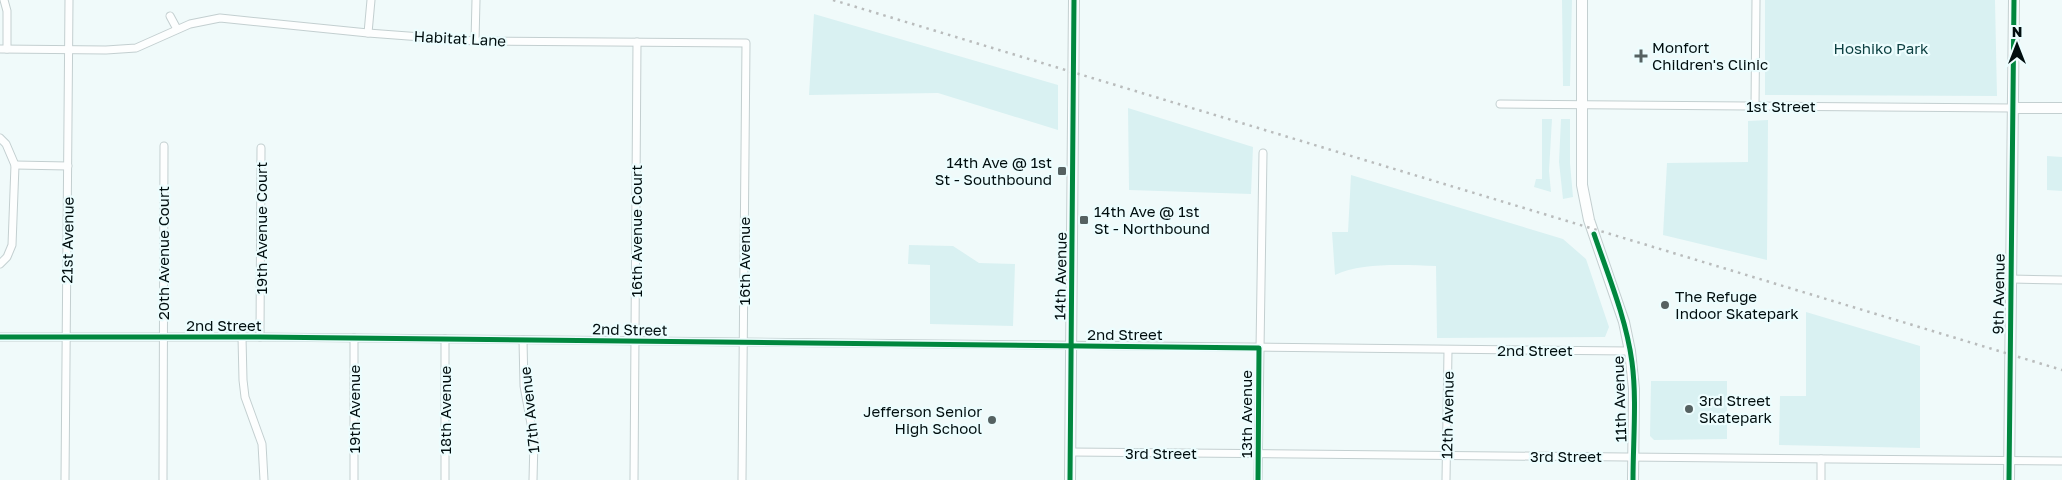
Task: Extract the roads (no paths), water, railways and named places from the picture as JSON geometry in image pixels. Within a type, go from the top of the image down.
[{"type":"street","points":[[4,0],[7,11],[4,49]]},
{"type":"street","name":"21st Avenue","points":[[65,480],[69,0]]},
{"type":"street","points":[[368,33],[371,0]]},
{"type":"street","points":[[475,41],[476,0]]},
{"type":"street","name":"14th Avenue","points":[[1070,480],[1074,0]]},
{"type":"street","name":"11th Avenue","points":[[1582,0],[1581,166],[1587,209],[1624,322],[1630,350],[1634,389],[1633,480]]},
{"type":"street","points":[[1755,106],[1756,0]]},
{"type":"street","name":"9th Avenue","points":[[2009,480],[2014,0]]},
{"type":"street","points":[[170,16],[177,29]]},
{"type":"street","name":"Habitat Lane","points":[[4,49],[106,50],[136,48],[190,24],[220,18],[368,33],[475,41],[746,43]]},
{"type":"street","name":"16th Avenue Court","points":[[634,480],[637,42]]},
{"type":"street","name":"16th Avenue","points":[[742,480],[746,43]]},
{"type":"street","name":"1st Street","points":[[1500,104],[2062,108]]},
{"type":"street","points":[[0,138],[6,144],[15,165],[12,245],[7,257],[0,264]]},
{"type":"street","name":"20th Avenue Court","points":[[164,146],[164,480]]},
{"type":"street","name":"19th Avenue Court","points":[[260,337],[261,148]]},
{"type":"street","name":"13th Avenue","points":[[1258,480],[1262,153]]},
{"type":"street","points":[[15,165],[68,166]]},
{"type":"street","points":[[2010,279],[2062,280]]},
{"type":"street","name":"2nd Street","points":[[0,337],[260,337],[1448,350],[1630,350]]},
{"type":"street","points":[[242,338],[242,380],[245,397],[262,444],[264,480]]},
{"type":"street","name":"19th Avenue","points":[[354,338],[354,480]]},
{"type":"street","name":"18th Avenue","points":[[445,339],[445,480]]},
{"type":"street","name":"17th Avenue","points":[[524,340],[524,386],[534,440],[533,480]]},
{"type":"street","name":"12th Avenue","points":[[1446,480],[1448,350]]},
{"type":"street","name":"3rd Street","points":[[1070,452],[2062,461]]},
{"type":"street","points":[[1821,459],[1821,480]]},
{"type":"railway","points":[[833,0],[2062,370]]},
{"type":"place","name":"Monfort Children's Clinic","points":[[1641,56]]},
{"type":"place","name":"14th Ave @ 1st St - Southbound","points":[[1062,171]]},
{"type":"place","name":"14th Ave @ 1st St - Northbound","points":[[1084,220]]},
{"type":"place","name":"The Refuge Indoor Skatepark","points":[[1665,305]]},
{"type":"place","name":"3rd Street Skatepark","points":[[1689,409]]},
{"type":"place","name":"Jefferson Senior High School","points":[[992,420]]},
{"type":"park label","name":"Hoshiko Park","points":[[1881,48]]}]
